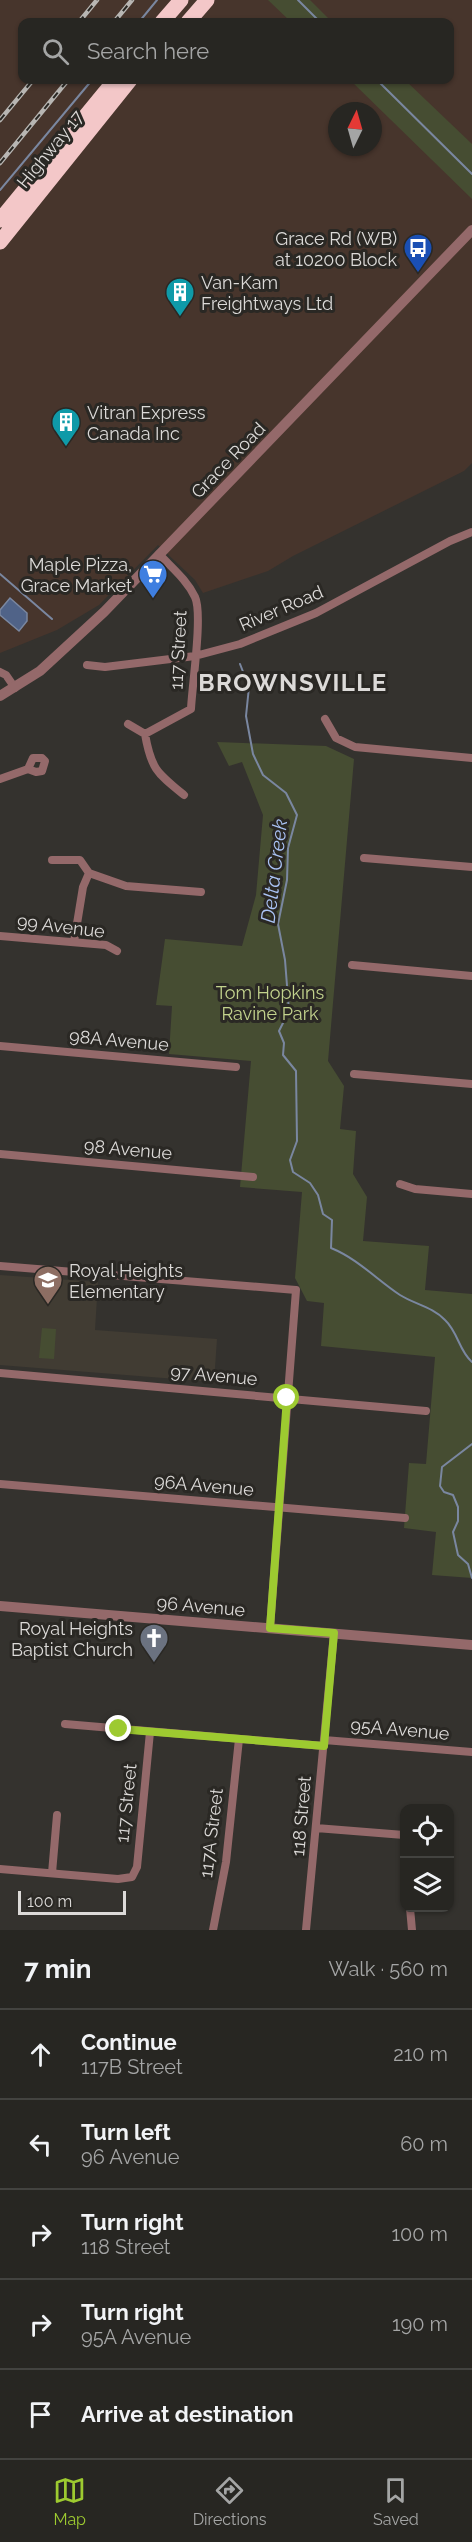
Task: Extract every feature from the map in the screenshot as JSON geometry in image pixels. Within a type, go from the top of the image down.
[{"type":"highway","points":[[165,18],[181,0]]},
{"type":"highway","points":[[178,18],[193,0]]},
{"type":"highway","points":[[191,18],[207,0]]},
{"type":"highway","name":"Highway 17","points":[[0,220],[112,84]]},
{"type":"highway","name":"Highway 17","points":[[0,242],[127,84]]},
{"type":"highway","points":[[93,126],[135,84]]},
{"type":"street","name":"Grace Road","points":[[15,688],[40,671],[104,612],[472,230]]},
{"type":"street","name":"River Road","points":[[87,665],[105,667],[195,656],[240,644],[316,613],[450,541],[472,532]]},
{"type":"street","name":"117 Street","points":[[145,734],[191,709],[199,620],[196,599],[187,583],[159,555]]},
{"type":"street","points":[[0,672],[6,675],[15,688],[0,696]]},
{"type":"street","points":[[325,719],[336,738],[355,747],[472,758]]},
{"type":"street","points":[[128,724],[145,734],[148,757],[161,776],[184,795]]},
{"type":"street","points":[[0,779],[28,769]]},
{"type":"street","points":[[364,858],[472,867]]},
{"type":"street","points":[[52,860],[80,860],[89,873],[126,886],[201,892]]},
{"type":"street","points":[[74,942],[83,887],[89,873]]},
{"type":"street","name":"99 Avenue","points":[[0,936],[106,945],[117,951]]},
{"type":"street","points":[[352,965],[472,976]]},
{"type":"street","name":"98A Avenue","points":[[0,1046],[236,1067]]},
{"type":"street","points":[[354,1074],[472,1084]]},
{"type":"street","name":"98 Avenue","points":[[0,1154],[253,1177]]},
{"type":"street","points":[[400,1184],[415,1189],[472,1194]]},
{"type":"street","points":[[0,1266],[296,1290],[270,1628]]},
{"type":"street","name":"97 Avenue","points":[[0,1373],[426,1411]]},
{"type":"street","name":"96A Avenue","points":[[0,1484],[405,1518]]},
{"type":"street","name":"96 Avenue","points":[[0,1606],[472,1645]]},
{"type":"street","name":"118 Street","points":[[306,1930],[334,1633]]},
{"type":"street","name":"95A Avenue","points":[[65,1724],[239,1739],[472,1752]]},
{"type":"street","name":"117 Street","points":[[52,1873],[118,1879],[132,1877],[136,1867],[150,1732]]},
{"type":"street","name":"117A Street","points":[[213,1930],[226,1862],[239,1739]]},
{"type":"street","points":[[0,1869],[52,1873],[57,1815]]},
{"type":"street","points":[[316,1828],[400,1835]]},
{"type":"street","points":[[410,1912],[412,1930]]},
{"type":"shaded area","points":[[0,0],[472,0],[472,463],[464,471],[293,556],[268,571],[203,593],[195,580],[158,545],[99,605],[57,630],[0,653]]},
{"type":"shaded area","name":"Royal Heights Elementary","points":[[0,1275],[98,1282],[95,1330],[217,1339],[214,1382],[0,1365]]},
{"type":"green space","points":[[268,0],[310,0],[328,18],[287,18]]},
{"type":"green space","points":[[354,84],[409,84],[472,144],[472,199],[382,111],[382,102],[373,102]]},
{"type":"green space","name":"Tom Hopkins Ravine Park","points":[[217,742],[326,746],[354,759],[328,1061],[344,1086],[340,1129],[356,1131],[353,1174],[367,1197],[363,1241],[429,1246],[425,1290],[472,1294],[472,1578],[432,1575],[436,1532],[404,1528],[409,1463],[426,1464],[435,1357],[321,1346],[324,1303],[307,1301],[295,1278],[302,1192],[240,1187],[251,1061],[169,1054],[172,1006],[156,1005],[165,939],[242,946],[256,895],[263,815],[242,762],[229,766]]},
{"type":"green space","points":[[42,1328],[56,1329],[54,1359],[39,1358]]},
{"type":"water","points":[[10,598],[27,613],[27,621],[19,631],[0,615],[0,610]]},
{"type":"waterway","name":"Delta Creek","points":[[142,18],[157,0]]},
{"type":"waterway","points":[[298,0],[316,18]]},
{"type":"waterway","name":"Delta Creek","points":[[0,190],[89,84]]},
{"type":"waterway","points":[[381,84],[472,174]]},
{"type":"waterway","name":"Delta Creek","points":[[0,574],[52,619]]},
{"type":"waterway","name":"Delta Creek","points":[[240,664],[249,687],[246,716],[253,754],[263,775],[286,793],[297,815],[288,848],[287,880],[278,924],[285,960],[289,1011],[279,1031],[284,1043],[283,1055],[296,1071],[297,1141],[290,1160],[293,1172],[310,1183],[318,1195],[323,1214],[332,1220],[331,1248],[358,1263],[400,1295],[440,1316],[453,1330],[472,1362]]},
{"type":"waterway","name":"Delta Creek","points":[[472,1444],[442,1467],[440,1486],[444,1492],[453,1495],[458,1507],[458,1521],[453,1532],[458,1555],[468,1564],[472,1578]]},
{"type":"railway","points":[[82,18],[97,0]]},
{"type":"railway","points":[[117,18],[132,0]]},
{"type":"railway","points":[[0,120],[30,84]]},
{"type":"railway","points":[[0,163],[65,84]]},
{"type":"place","name":"Grace Rd (WB) at 10200 Block","points":[[418,274]]},
{"type":"place","name":"Van-Kam Freightways Ltd","points":[[180,318]]},
{"type":"place","name":"Vitran Express Canada Inc","points":[[66,448]]},
{"type":"place","name":"Maple Pizza, Grace Market","points":[[153,600]]},
{"type":"place","name":"Royal Heights Elementary","points":[[48,1306]]},
{"type":"place","name":"Royal Heights Baptist Church","points":[[154,1664]]},
{"type":"district","name":"BROWNSVILLE","points":[[293,682]]},
{"type":"route","points":[[119,1729],[324,1746],[334,1633],[270,1628],[287,1398]]}]
